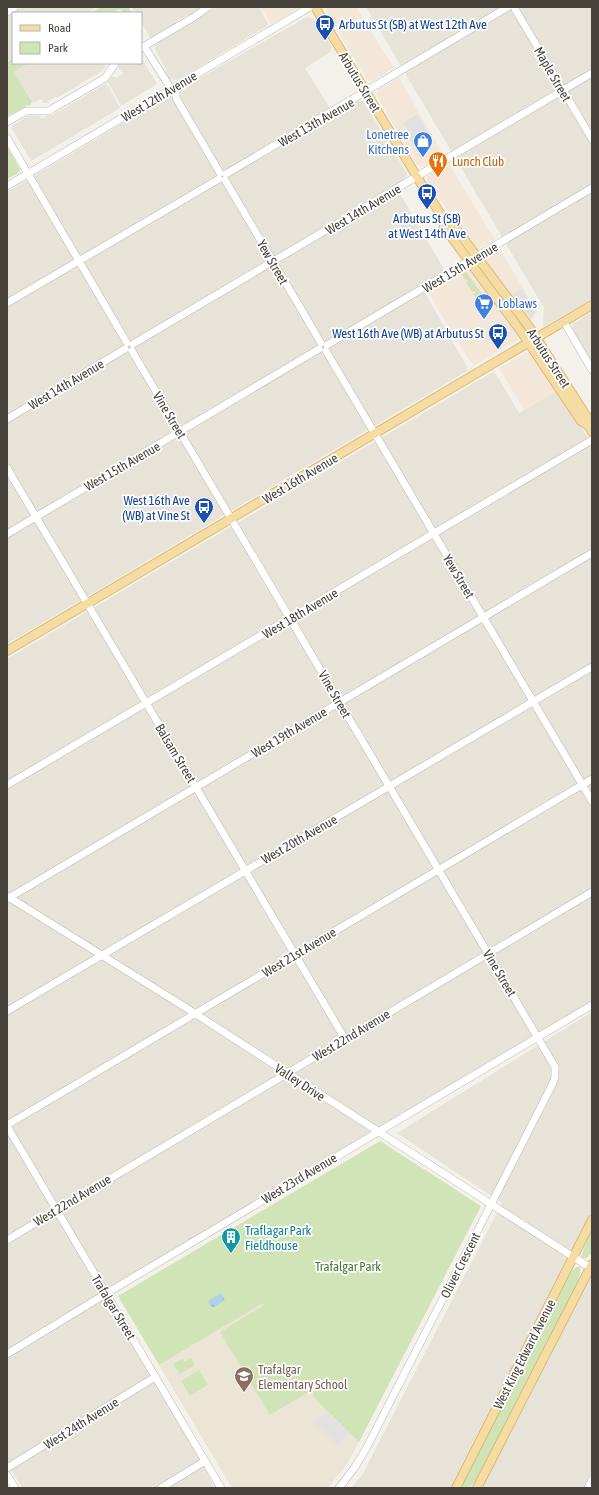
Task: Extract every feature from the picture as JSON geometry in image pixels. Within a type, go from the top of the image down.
[{"type":"main road","name":"Arbutus Street","points":[[315,7],[443,218],[444,227],[529,343],[581,421],[590,429]]},
{"type":"main road","name":"Arbutus Street","points":[[443,218],[451,222],[537,338],[587,417],[590,429]]},
{"type":"main road","name":"West 16th Avenue","points":[[7,651],[592,305]]},
{"type":"main road","name":"West King Edward Avenue","points":[[456,1488],[592,1220]]},
{"type":"main road","name":"West King Edward Avenue","points":[[477,1488],[591,1267]]},
{"type":"street","points":[[7,12],[15,7]]},
{"type":"street","points":[[176,98],[143,47],[208,7]]},
{"type":"street","name":"West 12th Avenue","points":[[7,186],[310,7]]},
{"type":"street","name":"West 13th Avenue","points":[[7,304],[222,176],[512,8]]},
{"type":"street","name":"Maple Street","points":[[512,8],[592,139]]},
{"type":"street","points":[[7,122],[26,111],[49,111],[105,78],[115,64]]},
{"type":"street","name":"West 14th Avenue","points":[[7,419],[592,73]]},
{"type":"street","points":[[170,89],[176,98]]},
{"type":"street","name":"Yew Street","points":[[176,98],[592,801]]},
{"type":"street","name":"Vine Street","points":[[7,138],[538,1037]]},
{"type":"street","name":"West 15th Avenue","points":[[7,534],[592,188]]},
{"type":"street","points":[[564,322],[592,370]]},
{"type":"street","name":"West 18th Avenue","points":[[7,785],[592,440]]},
{"type":"street","name":"Balsam Street","points":[[7,468],[345,1039]]},
{"type":"street","name":"West 19th Avenue","points":[[8,898],[592,553]]},
{"type":"street","name":"West 20th Avenue","points":[[7,1011],[592,667]]},
{"type":"street","name":"West 21st Avenue","points":[[7,1126],[592,779]]},
{"type":"street","name":"West 22nd Avenue","points":[[7,1240],[592,892]]},
{"type":"street","name":"Valley Drive","points":[[8,898],[195,1014],[573,1257],[591,1267]]},
{"type":"street","name":"West 23rd Avenue","points":[[7,1354],[105,1294],[592,1005]]},
{"type":"street","name":"Oliver Crescent","points":[[339,1488],[355,1467],[366,1449],[553,1083],[555,1077],[555,1067],[538,1037]]},
{"type":"street","name":"Trafalgar Street","points":[[7,1126],[221,1488]]},
{"type":"street","name":"West 24th Avenue","points":[[7,1468],[155,1377]]},
{"type":"street","points":[[161,1488],[205,1461]]},
{"type":"street","points":[[7,1475],[15,1488]]},
{"type":"street","points":[[588,1488],[592,1480]]},
{"type":"shaded area","points":[[23,7],[93,7],[94,9],[90,12],[14,12]]},
{"type":"shaded area","points":[[132,7],[201,7],[190,16],[187,15],[151,39],[142,24],[142,12],[135,12]]},
{"type":"shaded area","points":[[218,7],[259,7],[269,25],[179,79],[169,79],[155,49],[156,43],[210,10]]},
{"type":"shaded area","points":[[261,7],[300,7],[271,24]]},
{"type":"shaded area","points":[[327,7],[356,7],[394,68],[373,81],[367,80],[327,12]]},
{"type":"shaded area","points":[[366,7],[592,7],[592,299],[543,327],[544,308]]},
{"type":"shaded area","points":[[12,13],[12,58],[7,61],[7,16]]},
{"type":"shaded area","points":[[307,17],[314,19],[332,47],[330,52],[305,68],[334,115],[357,101],[363,101],[406,172],[406,178],[395,185],[445,271],[421,286],[467,367],[467,371],[7,644],[7,192],[182,88]]},
{"type":"shaded area","points":[[142,59],[157,84],[121,106],[108,82],[112,76],[116,78],[123,74],[117,66],[120,64],[142,64]]},
{"type":"shaded area","points":[[25,64],[104,64],[105,67],[102,71],[57,98],[56,97],[48,101],[49,103],[43,103],[41,99],[37,100],[36,102],[32,102],[27,106],[16,78],[11,72]]},
{"type":"shaded area","points":[[399,77],[444,156],[422,167],[417,165],[376,94],[379,89]]},
{"type":"shaded area","points":[[105,84],[108,86],[120,108],[31,161],[12,129],[13,125],[30,115],[39,115],[41,119],[50,114],[51,116]]},
{"type":"shaded area","points":[[417,114],[431,136],[414,147],[409,138],[411,136],[403,123]]},
{"type":"shaded area","points":[[448,162],[495,240],[480,248],[477,249],[474,246],[427,181],[428,176]]},
{"type":"shaded area","points":[[499,248],[537,312],[530,321],[485,261],[489,254]]},
{"type":"shaded area","points":[[469,266],[518,336],[516,341],[475,365],[471,363],[427,291]]},
{"type":"shaded area","points":[[522,289],[535,311],[531,319],[514,294]]},
{"type":"shaded area","points":[[592,312],[592,362],[572,328],[574,323]]},
{"type":"shaded area","points":[[526,353],[531,353],[557,391],[524,410],[500,368]]},
{"type":"shaded area","points":[[493,372],[496,374],[519,413],[557,391],[592,444],[592,1002],[103,1294],[178,1418],[215,1488],[22,1488],[7,1463],[7,659]]},
{"type":"shaded area","points":[[592,1012],[592,1212],[454,1480],[455,1482],[452,1488],[351,1488],[362,1475],[502,1203],[397,1133]]},
{"type":"shaded area","points":[[592,1275],[592,1488],[481,1488],[590,1277]]},
{"type":"shaded area","name":"Trafalgar Elementary School","points":[[263,1302],[314,1388],[313,1397],[359,1442],[347,1464],[328,1488],[232,1488],[159,1365]]},
{"type":"shaded area","points":[[327,1412],[349,1433],[338,1445],[314,1423]]},
{"type":"green space","points":[[101,7],[128,7],[131,12],[122,12],[120,9],[115,12],[93,12]]},
{"type":"green space","points":[[12,59],[12,64],[27,64],[13,72],[32,102],[30,105],[10,115],[7,115],[7,62]]},
{"type":"green space","points":[[7,146],[20,170],[17,174],[7,179]]},
{"type":"green space","points":[[466,272],[492,307],[484,312],[481,307],[482,304],[480,305],[473,294],[475,293],[474,291],[472,292],[466,282],[468,281],[467,279],[465,280],[462,274]]},
{"type":"green space","name":"Trafalgar Park","points":[[380,1141],[481,1206],[359,1442],[313,1397],[314,1389],[270,1415],[220,1332],[264,1305],[263,1303],[159,1365],[118,1296]]},
{"type":"green space","points":[[592,1227],[592,1252],[587,1258],[583,1258],[581,1257]]},
{"type":"green space","points":[[577,1267],[580,1267],[580,1273],[577,1283],[560,1321],[544,1350],[541,1351],[541,1355],[521,1394],[518,1395],[519,1398],[482,1471],[470,1488],[463,1488],[463,1484],[474,1456],[507,1393],[510,1391],[509,1388],[542,1322],[563,1285]]},
{"type":"green space","points":[[183,1358],[185,1362],[191,1358],[195,1365],[180,1374],[173,1364]]},
{"type":"green space","points":[[199,1370],[208,1385],[190,1396],[181,1381]]},
{"type":"water","points":[[221,1293],[225,1300],[212,1308],[208,1301]]},
{"type":"place","name":"Arbutus St (SB) at West 12th Ave","points":[[325,41]]},
{"type":"place","name":"Lonetree Kitchens","points":[[423,158]]},
{"type":"place","name":"Lunch Club","points":[[438,178]]},
{"type":"place","name":"Arbutus St (SB) at West 14th Ave","points":[[427,210]]},
{"type":"place","name":"Loblaws","points":[[484,320]]},
{"type":"place","name":"West 16th Ave (WB) at Arbutus St","points":[[498,350]]},
{"type":"place","name":"West 16th Ave (WB) at Vine St","points":[[204,524]]},
{"type":"place","name":"Traflagar Park Fieldhouse","points":[[231,1254]]},
{"type":"place","name":"Trafalgar Elementary School","points":[[244,1393]]}]
